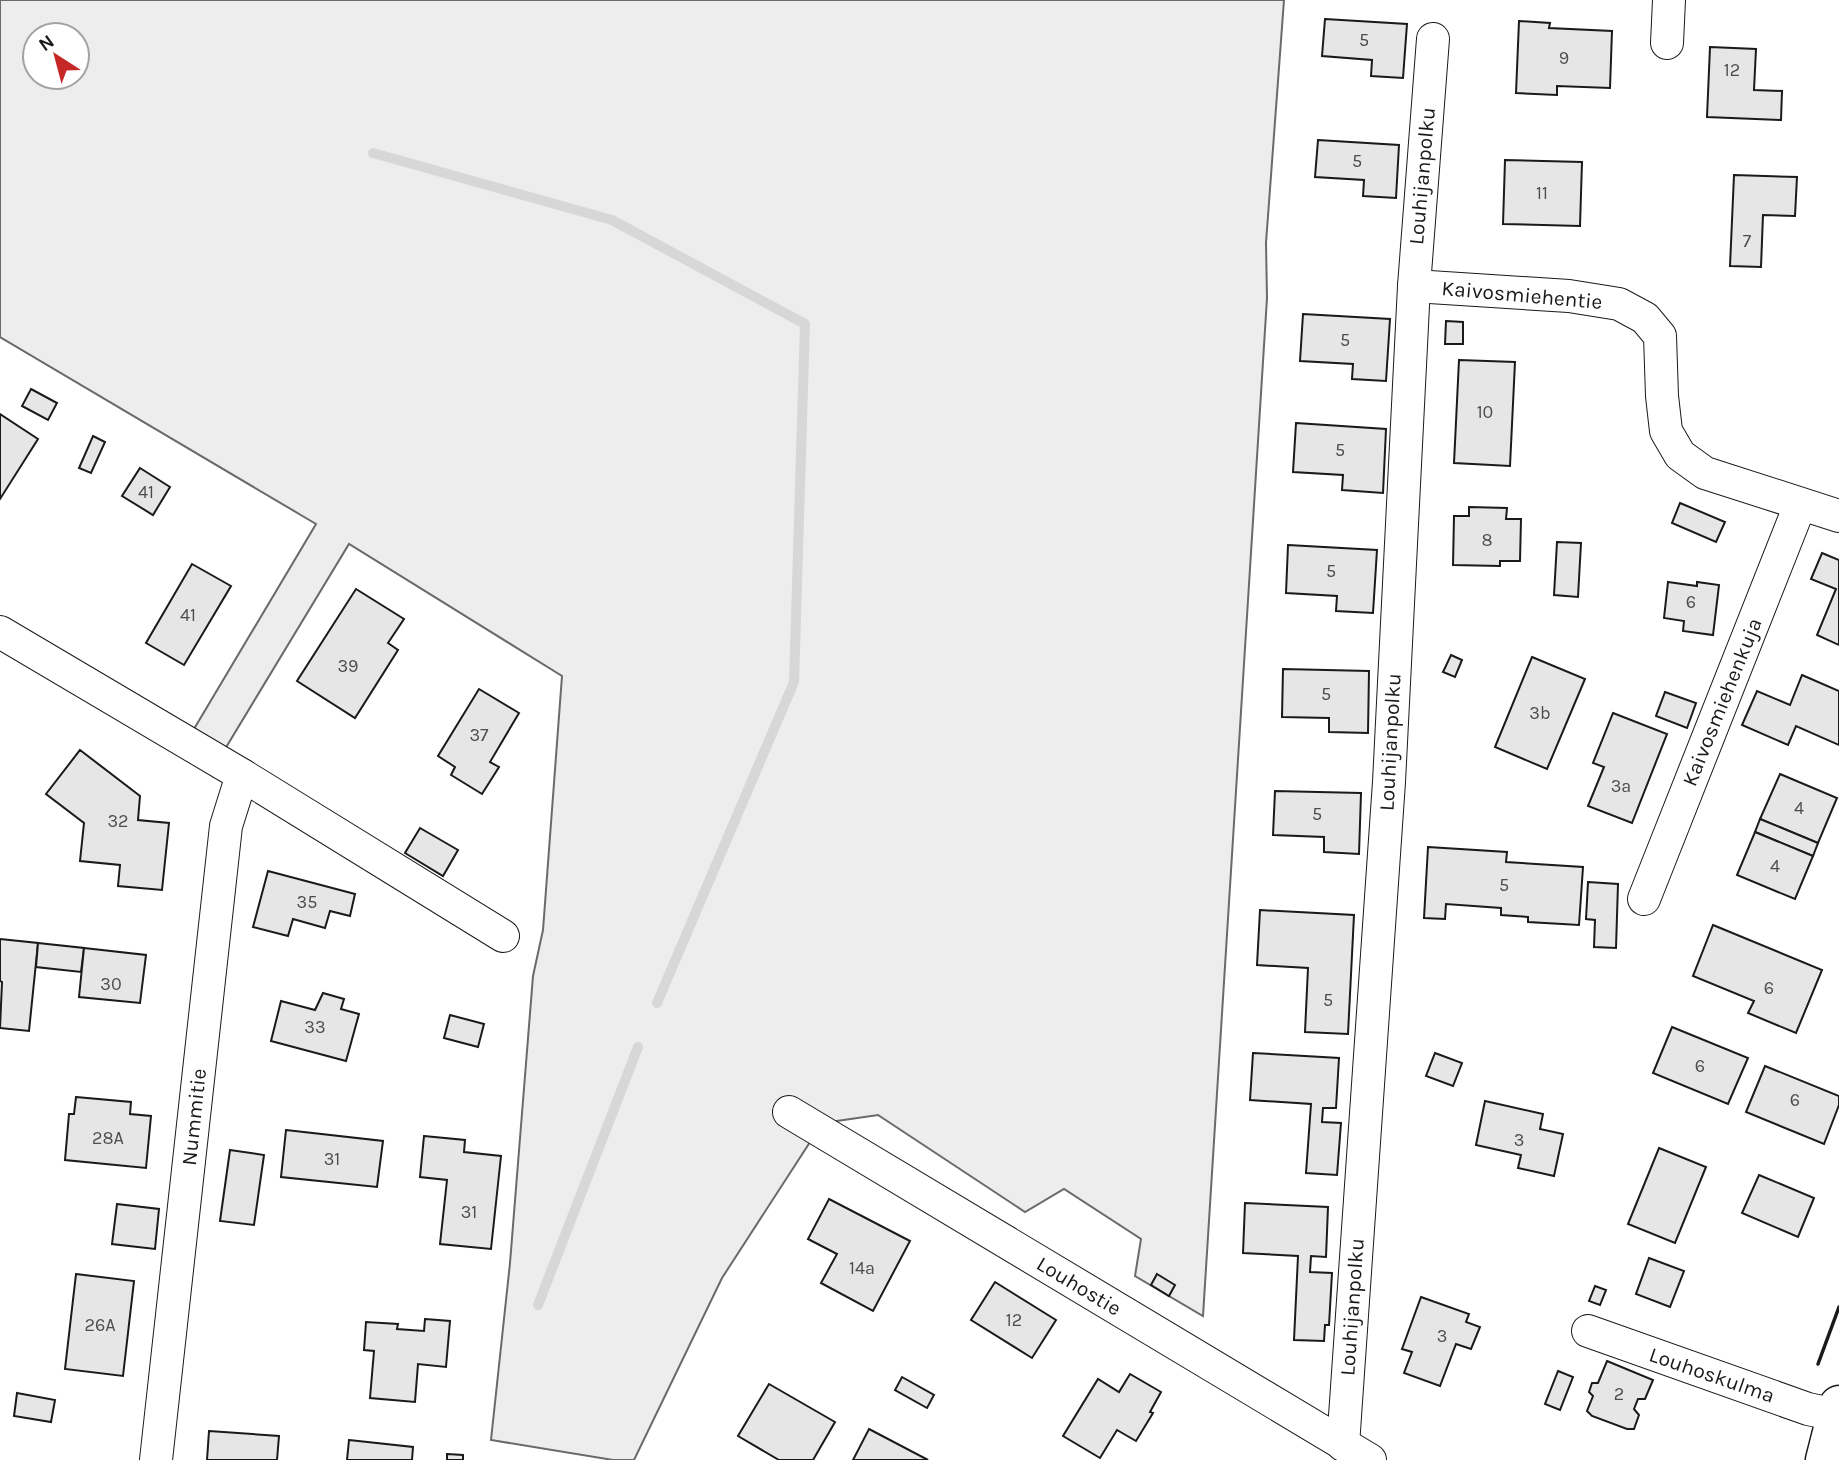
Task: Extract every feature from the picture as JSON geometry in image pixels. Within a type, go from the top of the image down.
[{"type":"main road","points":[[1825,1460],[1837,1410]]},
{"type":"street","points":[[1667,43],[1669,0]]},
{"type":"street","name":"Louhijanpolku","points":[[1356,1452],[1413,286],[1433,38]]},
{"type":"street","name":"Kaivosmiehentie","points":[[1413,286],[1569,296],[1619,304],[1646,317],[1660,336],[1666,431],[1680,454],[1705,473],[1839,516]]},
{"type":"street","name":"Kaivosmiehenkuja","points":[[1644,899],[1800,505]]},
{"type":"street","points":[[0,632],[242,775],[502,936]]},
{"type":"street","name":"Nummitie","points":[[156,1460],[226,826],[242,775]]},
{"type":"street","name":"Louhostie","points":[[789,1112],[1356,1452]]},
{"type":"street","name":"Louhoskulma","points":[[1588,1331],[1808,1409],[1837,1410]]},
{"type":"shaded area","points":[[0,0],[1284,0],[1266,243],[1267,298],[1203,1316],[1135,1276],[1141,1239],[1064,1189],[1025,1212],[878,1115],[830,1122],[814,1136],[722,1278],[634,1460],[613,1460],[491,1440],[510,1263],[533,976],[543,930],[562,676],[349,544],[225,749],[194,729],[316,524],[0,337]]},
{"type":"building","points":[[1325,19],[1407,24],[1403,78],[1371,76],[1372,60],[1322,56]]},
{"type":"building","points":[[1519,21],[1550,23],[1549,28],[1612,31],[1610,88],[1557,86],[1557,95],[1516,93]]},
{"type":"building","points":[[1710,47],[1756,49],[1754,90],[1782,91],[1781,120],[1707,117]]},
{"type":"building","points":[[1318,140],[1399,145],[1396,198],[1363,196],[1364,180],[1315,177]]},
{"type":"building","points":[[1505,160],[1582,162],[1580,226],[1503,224]]},
{"type":"building","points":[[1734,175],[1797,177],[1795,216],[1763,215],[1761,267],[1730,266]]},
{"type":"building","points":[[1303,314],[1390,319],[1386,381],[1352,379],[1353,364],[1300,361]]},
{"type":"building","points":[[1446,321],[1463,322],[1463,344],[1445,344]]},
{"type":"building","points":[[1459,360],[1515,362],[1510,466],[1454,463]]},
{"type":"building","points":[[31,389],[57,403],[48,420],[22,406]]},
{"type":"building","points":[[0,414],[38,439],[0,499]]},
{"type":"building","points":[[1296,423],[1386,429],[1383,493],[1342,490],[1343,475],[1293,472]]},
{"type":"building","points":[[93,436],[105,442],[91,473],[79,468]]},
{"type":"building","points":[[140,468],[170,487],[153,515],[122,496]]},
{"type":"building","points":[[1680,503],[1725,522],[1716,542],[1672,523]]},
{"type":"building","points":[[1469,507],[1507,508],[1506,519],[1521,519],[1520,561],[1500,561],[1500,566],[1453,565],[1454,516],[1469,516]]},
{"type":"building","points":[[1557,542],[1581,543],[1578,597],[1554,595]]},
{"type":"building","points":[[1288,545],[1377,550],[1373,613],[1336,611],[1337,596],[1286,593]]},
{"type":"building","points":[[1822,553],[1839,560],[1839,645],[1817,635],[1836,589],[1811,579]]},
{"type":"building","points":[[192,564],[231,586],[184,665],[146,643]]},
{"type":"building","points":[[1668,582],[1697,586],[1697,582],[1719,585],[1713,635],[1683,631],[1684,621],[1664,618]]},
{"type":"building","points":[[356,589],[404,619],[388,643],[398,650],[355,718],[297,681]]},
{"type":"building","points":[[1451,655],[1462,660],[1455,677],[1443,672]]},
{"type":"building","points":[[1532,657],[1585,679],[1547,769],[1495,747]]},
{"type":"building","points":[[1283,669],[1369,671],[1368,733],[1329,732],[1329,718],[1282,717]]},
{"type":"building","points":[[1802,675],[1839,691],[1839,745],[1796,726],[1788,745],[1742,725],[1757,691],[1790,705]]},
{"type":"building","points":[[479,689],[519,713],[490,762],[499,767],[482,794],[451,775],[455,767],[438,756]]},
{"type":"building","points":[[1665,692],[1696,703],[1687,728],[1656,716]]},
{"type":"building","points":[[1613,713],[1667,734],[1632,823],[1588,806],[1604,767],[1593,763]]},
{"type":"building","points":[[80,750],[140,796],[138,820],[169,823],[162,890],[118,886],[120,865],[80,861],[84,823],[46,794]]},
{"type":"building","points":[[1780,774],[1837,798],[1818,843],[1760,819]]},
{"type":"building","points":[[1275,791],[1361,793],[1359,854],[1324,852],[1324,837],[1273,835]]},
{"type":"building","points":[[1760,819],[1818,843],[1813,856],[1755,832]]},
{"type":"building","points":[[420,828],[458,850],[443,876],[405,853]]},
{"type":"building","points":[[1755,832],[1813,856],[1795,899],[1737,875]]},
{"type":"building","points":[[1428,847],[1507,852],[1506,862],[1583,867],[1579,925],[1528,922],[1528,917],[1501,915],[1501,908],[1446,904],[1445,919],[1424,918]]},
{"type":"building","points":[[268,871],[355,894],[350,916],[330,911],[325,928],[293,919],[288,936],[253,927]]},
{"type":"building","points":[[1588,882],[1618,884],[1616,948],[1594,947],[1595,920],[1586,919]]},
{"type":"building","points":[[1260,910],[1354,915],[1348,1034],[1305,1032],[1308,968],[1257,965]]},
{"type":"building","points":[[1713,925],[1822,970],[1796,1033],[1748,1013],[1754,1001],[1693,976]]},
{"type":"building","points":[[0,939],[38,943],[29,1031],[0,1028]]},
{"type":"building","points":[[38,943],[84,948],[81,972],[36,967]]},
{"type":"building","points":[[84,948],[146,955],[140,1003],[79,997]]},
{"type":"building","points":[[323,993],[344,999],[341,1009],[359,1014],[346,1061],[271,1041],[281,1001],[315,1010]]},
{"type":"building","points":[[450,1015],[484,1024],[478,1047],[444,1038]]},
{"type":"building","points":[[1672,1027],[1748,1058],[1728,1104],[1653,1073]]},
{"type":"building","points":[[1253,1053],[1339,1058],[1336,1108],[1323,1108],[1322,1122],[1341,1123],[1337,1175],[1306,1173],[1311,1104],[1250,1100]]},
{"type":"building","points":[[1435,1053],[1462,1063],[1453,1086],[1426,1076]]},
{"type":"building","points":[[1765,1066],[1839,1096],[1839,1105],[1824,1144],[1746,1112]]},
{"type":"building","points":[[76,1097],[131,1102],[130,1114],[151,1116],[146,1168],[65,1160],[69,1114],[74,1114]]},
{"type":"building","points":[[1485,1101],[1543,1114],[1540,1129],[1563,1134],[1554,1176],[1518,1168],[1521,1155],[1476,1145]]},
{"type":"building","points":[[286,1130],[383,1141],[377,1187],[281,1177]]},
{"type":"building","points":[[424,1136],[465,1140],[464,1152],[501,1156],[491,1249],[440,1244],[447,1180],[420,1177]]},
{"type":"building","points":[[1659,1148],[1706,1167],[1675,1243],[1628,1224]]},
{"type":"building","points":[[230,1150],[264,1155],[254,1225],[220,1221]]},
{"type":"building","points":[[1759,1175],[1814,1198],[1798,1237],[1742,1213]]},
{"type":"building","points":[[829,1199],[910,1241],[873,1311],[821,1283],[837,1254],[808,1239]]},
{"type":"building","points":[[1245,1203],[1328,1207],[1326,1257],[1311,1256],[1310,1272],[1332,1273],[1329,1325],[1325,1325],[1324,1341],[1294,1340],[1298,1256],[1243,1253]]},
{"type":"building","points":[[117,1204],[159,1209],[155,1249],[112,1244]]},
{"type":"building","points":[[1649,1258],[1684,1271],[1670,1307],[1636,1294]]},
{"type":"building","points":[[76,1274],[134,1281],[123,1376],[65,1369]]},
{"type":"building","points":[[1157,1274],[1175,1285],[1169,1296],[1151,1285]]},
{"type":"building","points":[[995,1282],[1056,1320],[1032,1358],[971,1320]]},
{"type":"building","points":[[1595,1286],[1606,1290],[1600,1305],[1589,1301]]},
{"type":"building","points":[[1421,1297],[1469,1314],[1466,1322],[1480,1327],[1471,1349],[1456,1344],[1440,1386],[1404,1373],[1412,1352],[1402,1349]]},
{"type":"building","points":[[425,1319],[450,1321],[446,1367],[418,1364],[415,1402],[370,1398],[374,1351],[364,1350],[366,1322],[398,1324],[397,1329],[424,1331]]},
{"type":"building","points":[[1607,1361],[1653,1380],[1645,1399],[1638,1399],[1634,1409],[1639,1415],[1634,1429],[1592,1416],[1587,1411],[1593,1396],[1589,1392],[1592,1383],[1598,1383]]},
{"type":"building","points":[[1558,1371],[1573,1377],[1560,1410],[1545,1404]]},
{"type":"building","points":[[1130,1374],[1161,1392],[1150,1412],[1153,1413],[1136,1441],[1117,1430],[1100,1458],[1063,1436],[1098,1379],[1119,1392]]},
{"type":"building","points":[[902,1377],[934,1395],[927,1408],[895,1390]]},
{"type":"building","points":[[769,1384],[835,1422],[813,1460],[779,1460],[738,1436]]},
{"type":"building","points":[[17,1393],[55,1400],[51,1422],[14,1416]]},
{"type":"building","points":[[869,1429],[928,1460],[853,1460]]},
{"type":"building","points":[[209,1431],[279,1436],[277,1460],[207,1460]]},
{"type":"building","points":[[349,1440],[413,1447],[412,1460],[347,1460]]},
{"type":"building","points":[[447,1454],[463,1455],[463,1460],[447,1460]]},
{"type":"waterway","points":[[373,153],[612,220],[805,324],[794,682],[657,1003]]},
{"type":"waterway","points":[[538,1305],[638,1047]]},
{"type":"wall","points":[[1818,1364],[1839,1307]]}]
